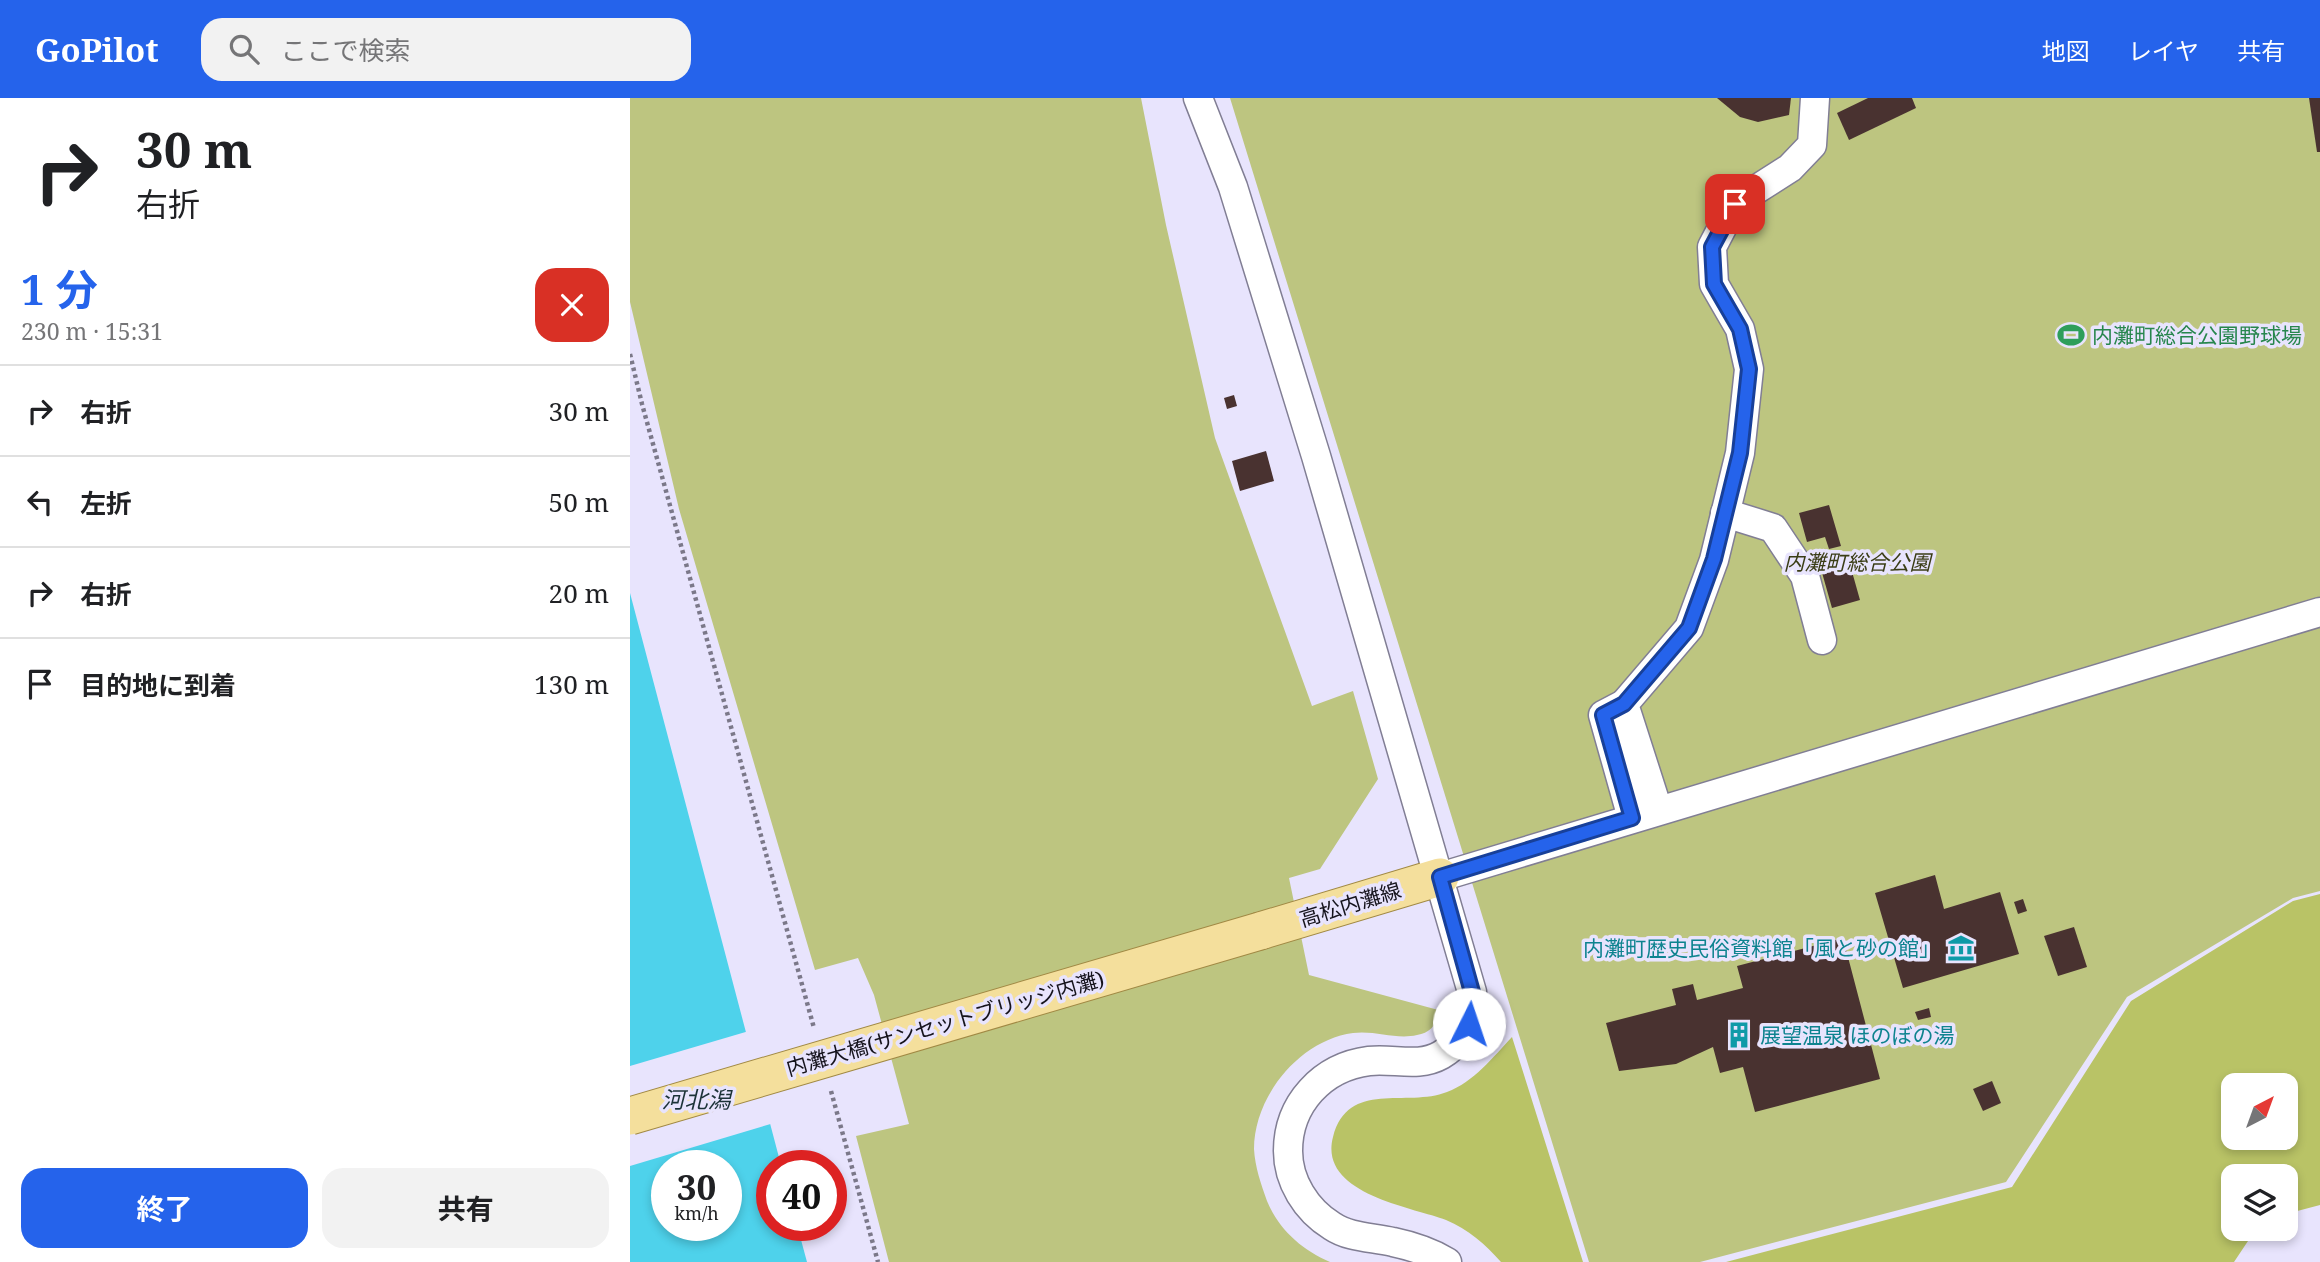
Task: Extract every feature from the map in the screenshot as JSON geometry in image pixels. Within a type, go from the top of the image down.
[{"type":"main road","name":"高松内灘線","points":[[1260,931],[1440,877]]},
{"type":"main road","name":"内灘大橋(サンセットブリッジ内灘)","points":[[630,1116],[1260,931]]},
{"type":"street","points":[[1198,98],[1237,200],[1472,992],[1473,1010],[1469,1024],[1452,1047],[1429,1060],[1415,1063],[1370,1060],[1336,1070],[1321,1080],[1310,1091],[1296,1114],[1288,1143],[1288,1161],[1299,1193],[1312,1209],[1332,1226],[1356,1237],[1391,1241],[1427,1251],[1447,1262]]},
{"type":"street","points":[[1645,814],[1603,715],[1624,704],[1689,628],[1714,559],[1740,453],[1749,369],[1740,329],[1714,284],[1712,247],[1735,204],[1790,167],[1812,145],[1815,98]]},
{"type":"street","points":[[1726,513],[1773,528],[1805,576],[1822,640]]},
{"type":"street","points":[[1440,877],[2320,612]]},
{"type":"path","points":[[630,354],[817,1040]]},
{"type":"path","points":[[828,1079],[878,1262]]},
{"type":"green space","points":[[630,98],[1141,98],[1166,225],[1215,438],[1312,706],[1353,691],[1378,779],[1320,869],[1289,878],[1309,975],[1442,1011],[1433,1027],[1422,1034],[1401,1036],[1353,1033],[1315,1047],[1298,1059],[1284,1074],[1271,1091],[1262,1110],[1254,1149],[1267,1201],[1292,1238],[1330,1262],[889,1262],[856,1136],[909,1124],[874,995],[858,958],[815,970],[679,509],[630,302]]},
{"type":"green space","name":"内灘町総合公園","points":[[1230,98],[2320,98],[2320,891],[2293,898],[2127,997],[2006,1182],[1700,1262],[1589,1262]]},
{"type":"green space","points":[[2320,894],[2320,1205],[2298,1211],[2298,1164],[2221,1164],[2221,1241],[2248,1241],[2234,1262],[1726,1262],[2012,1187],[2131,1001],[2293,901]]},
{"type":"green space","points":[[1512,1037],[1583,1262],[1501,1262],[1462,1228],[1446,1220],[1391,1203],[1353,1185],[1340,1172],[1332,1156],[1333,1137],[1341,1119],[1352,1108],[1365,1101],[1431,1096],[1457,1088],[1490,1061]]},
{"type":"water","name":"河北潟","points":[[630,593],[777,1150],[756,1150],[756,1241],[801,1241],[807,1262],[630,1262]]},
{"type":"pier","points":[[749,1031],[774,1123],[684,1150],[651,1150],[651,1160],[630,1166],[630,1066]]},
{"type":"building","points":[[1717,98],[1791,98],[1789,115],[1758,122],[1740,117]]},
{"type":"building","points":[[1868,98],[1912,98],[1916,108],[1849,140],[1837,113]]},
{"type":"building","points":[[2309,98],[2320,98],[2320,152],[2317,152]]},
{"type":"building","points":[[1234,395],[1237,406],[1227,409],[1224,398]]},
{"type":"building","points":[[1266,451],[1274,481],[1240,491],[1232,461]]},
{"type":"building","points":[[1829,505],[1841,546],[1829,549],[1825,537],[1807,542],[1799,513]]},
{"type":"building","points":[[1847,554],[1860,600],[1832,608],[1819,562]]},
{"type":"building","points":[[1935,875],[1944,909],[2000,892],[2019,954],[1903,988],[1875,893]]},
{"type":"building","points":[[2023,899],[2027,911],[2018,914],[2014,902]]},
{"type":"building","points":[[2074,927],[2087,967],[2058,976],[2044,936]]},
{"type":"building","name":"展望温泉 ほのぼの湯","points":[[1843,938],[1880,1079],[1755,1112],[1743,1067],[1720,1073],[1713,1047],[1676,1064],[1619,1071],[1606,1023],[1676,1005],[1672,989],[1693,984],[1697,1000],[1743,988],[1737,966]]},
{"type":"building","points":[[1929,1008],[1931,1017],[1918,1020],[1915,1012]]},
{"type":"building","points":[[1992,1081],[2001,1103],[1983,1111],[1973,1089]]},
{"type":"place","name":"内灘町総合公園野球場","points":[[2071,335]]},
{"type":"place","name":"内灘町歴史民俗資料館「風と砂の館」","points":[[1961,948]]},
{"type":"place","name":"展望温泉 ほのぼの湯","points":[[1739,1035]]},
{"type":"route","points":[[1469,1024],[1473,1010],[1472,992],[1440,877],[1632,818],[1603,715],[1624,704],[1689,628],[1714,559],[1740,453],[1749,369],[1740,329],[1714,284],[1712,247],[1735,204]]}]
